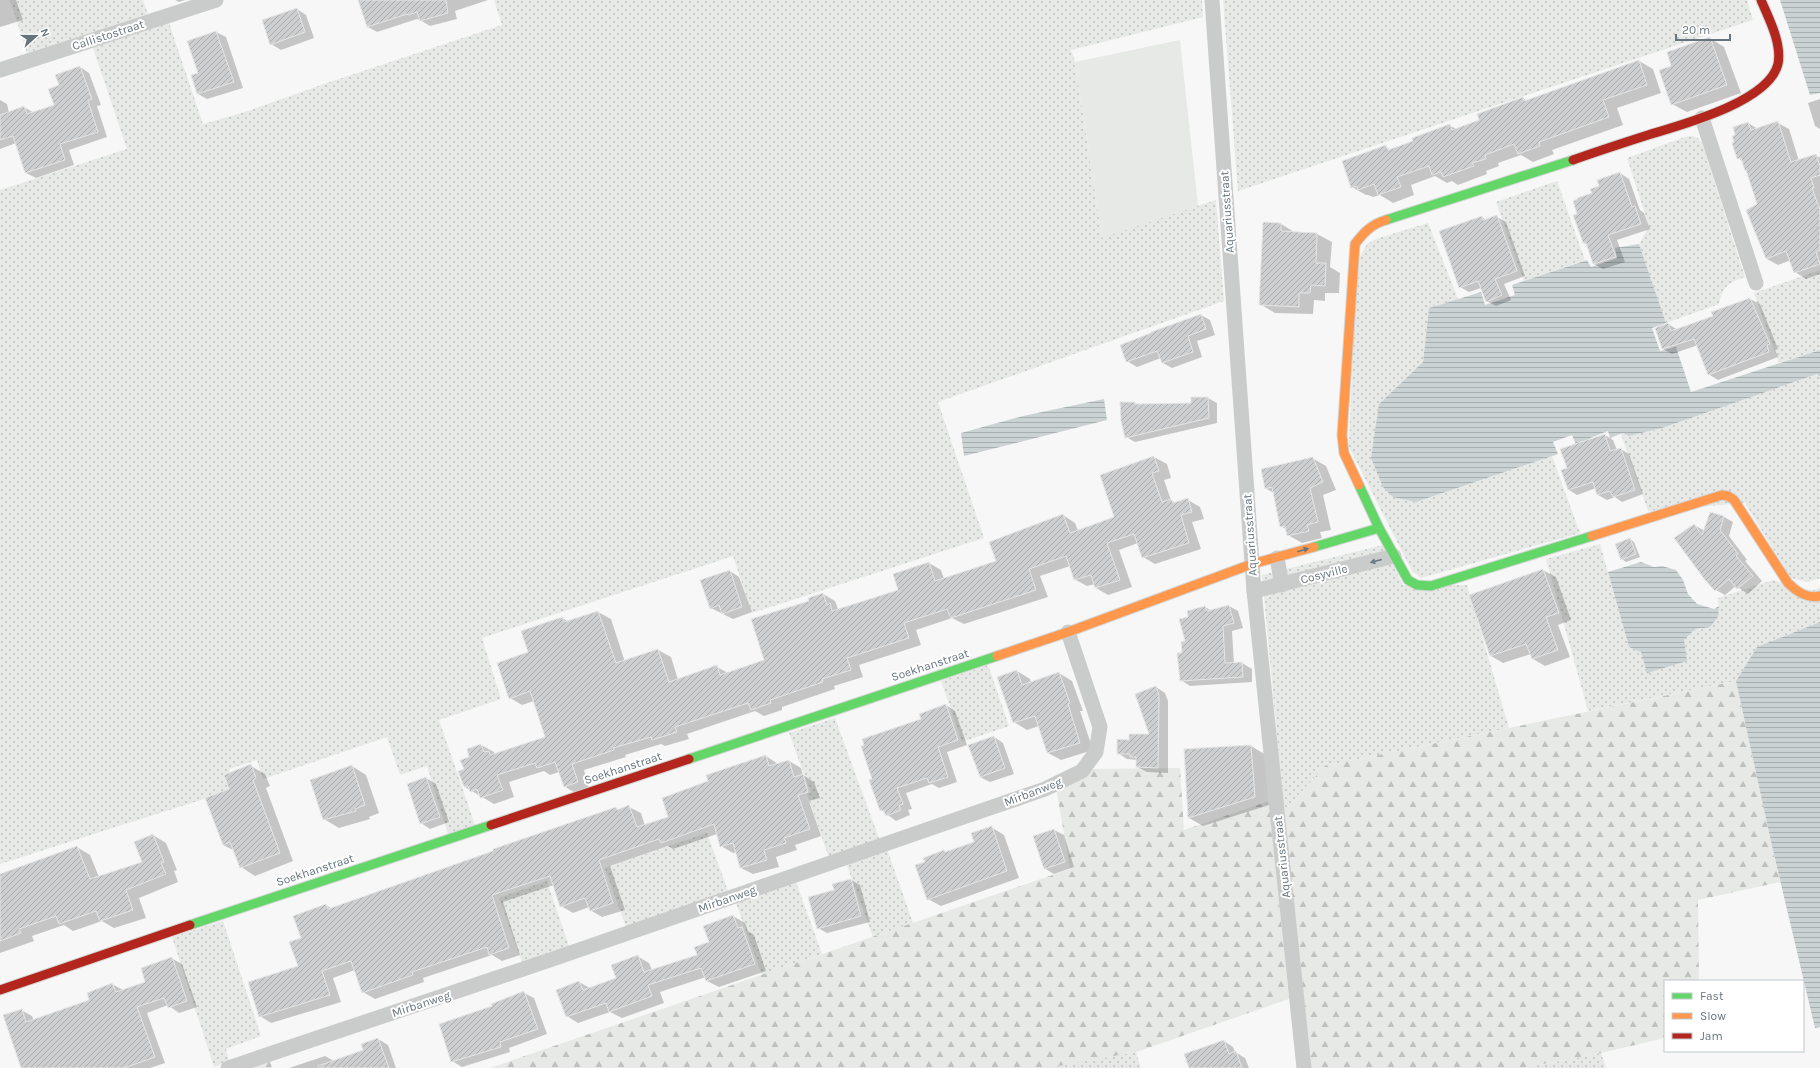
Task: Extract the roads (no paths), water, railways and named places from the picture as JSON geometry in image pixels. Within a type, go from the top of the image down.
[{"type":"street","name":"Callistostraat","points":[[0,70],[216,0]]},
{"type":"street","name":"Aquariusstraat","points":[[1212,0],[1254,591],[1304,1068]]},
{"type":"street","points":[[1761,0],[1779,52],[1776,68],[1765,84],[1735,105],[1702,118],[1379,222],[1366,231],[1355,244],[1342,419],[1342,446],[1379,528],[1394,556],[1408,580],[1417,585],[1431,586],[1722,495],[1728,496],[1734,500],[1792,587],[1797,592],[1808,596],[1820,596]]},
{"type":"street","points":[[1702,118],[1756,283]]},
{"type":"street","points":[[1252,564],[1379,528]]},
{"type":"street","name":"Cosyville","points":[[1254,591],[1394,556]]},
{"type":"street","points":[[1277,558],[1282,585]]},
{"type":"street","name":"Soekhanstraat","points":[[0,990],[77,962],[1068,632],[1252,564]]},
{"type":"street","name":"Mirbanweg","points":[[228,1068],[547,962],[953,821],[1045,789],[1082,771],[1096,752],[1100,727],[1068,632]]}]
